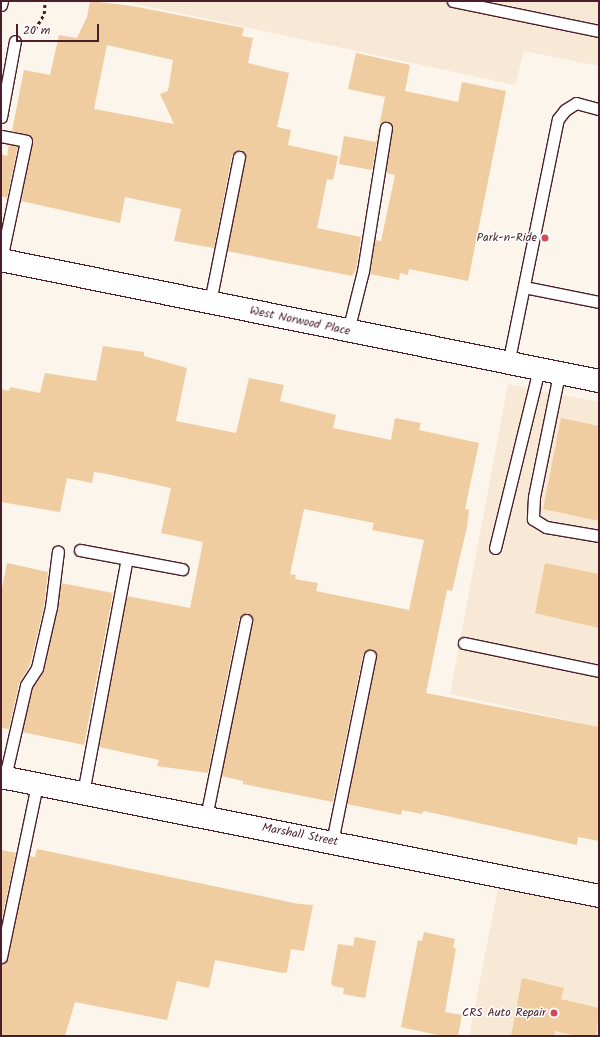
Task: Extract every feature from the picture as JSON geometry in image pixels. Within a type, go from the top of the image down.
[{"type":"street","name":"West Norwood Place","points":[[1,260],[599,382]]},
{"type":"street","name":"Marshall Street","points":[[3,777],[599,896]]},
{"type":"lane","points":[[1,5],[2,1]]},
{"type":"lane","points":[[453,1],[599,31]]},
{"type":"lane","points":[[1,118],[15,41]]},
{"type":"lane","points":[[508,364],[558,119],[565,110],[576,104],[599,109]]},
{"type":"lane","points":[[348,331],[363,271],[386,128]]},
{"type":"lane","points":[[1,136],[26,141],[1,260]]},
{"type":"lane","points":[[210,302],[239,157]]},
{"type":"lane","points":[[524,287],[599,302]]},
{"type":"lane","points":[[549,371],[534,497],[533,519],[546,527],[599,536]]},
{"type":"lane","points":[[495,548],[549,371]]},
{"type":"lane","points":[[80,550],[182,569]]},
{"type":"lane","points":[[3,777],[26,685],[37,668],[48,622],[58,551]]},
{"type":"lane","points":[[83,793],[127,559]]},
{"type":"lane","points":[[206,817],[246,620]]},
{"type":"lane","points":[[464,643],[599,671]]},
{"type":"lane","points":[[332,842],[370,656]]},
{"type":"lane","points":[[1,957],[37,784]]},
{"type":"path","points":[[15,41],[35,33],[44,14],[45,1]]},
{"type":"shaded area","points":[[123,1],[599,1],[599,66],[524,51],[515,85]]},
{"type":"shaded area","points":[[508,384],[599,402],[599,727],[450,694]]},
{"type":"shaded area","points":[[499,883],[599,904],[599,1036],[469,1036]]},
{"type":"building","points":[[90,1],[132,6],[244,28],[242,36],[253,38],[248,63],[289,73],[277,127],[291,130],[288,145],[338,156],[333,180],[327,179],[317,228],[361,237],[356,270],[352,276],[227,251],[246,158],[241,150],[236,151],[232,156],[214,248],[174,241],[181,209],[125,197],[120,223],[21,201],[33,142],[30,136],[12,131],[24,70],[50,75],[59,35],[77,38],[87,17]],"holes":[[[107,45],[173,60],[168,91],[160,94],[174,124],[94,109]]]},
{"type":"building","points":[[356,53],[410,65],[405,91],[458,102],[462,82],[506,91],[468,281],[409,269],[408,275],[400,273],[399,280],[370,274],[375,240],[381,241],[395,175],[386,173],[393,129],[387,121],[380,124],[372,170],[339,164],[344,136],[376,142],[385,97],[348,89]]},
{"type":"building","points":[[9,145],[18,146],[7,198],[1,196],[1,154],[7,156]]},
{"type":"building","points":[[103,346],[144,352],[144,356],[187,368],[176,421],[236,433],[249,378],[284,385],[280,401],[336,415],[333,428],[391,440],[395,418],[421,423],[419,430],[479,443],[465,509],[469,510],[467,527],[452,591],[447,590],[426,693],[599,727],[599,841],[578,837],[577,845],[424,811],[421,814],[402,810],[401,815],[347,804],[377,657],[375,651],[371,649],[363,655],[333,802],[243,784],[243,781],[221,776],[253,621],[251,615],[247,613],[239,619],[208,773],[157,766],[159,760],[99,747],[127,596],[190,608],[203,542],[161,533],[171,488],[107,474],[94,472],[92,483],[67,478],[60,512],[1,502],[1,389],[9,391],[10,387],[40,393],[45,373],[96,381]],"holes":[[[304,509],[374,523],[372,530],[424,540],[409,610],[316,591],[318,583],[295,579],[296,575],[290,574]]]},
{"type":"building","points":[[561,418],[599,426],[599,521],[543,509]]},
{"type":"building","points":[[7,563],[48,572],[44,606],[30,665],[19,683],[9,729],[1,728],[1,593]]},
{"type":"building","points":[[545,563],[599,574],[599,628],[535,613]]},
{"type":"building","points":[[61,583],[113,593],[84,745],[22,732],[33,688],[44,670]]},
{"type":"building","points":[[37,849],[299,904],[313,905],[304,951],[291,949],[287,972],[283,973],[215,960],[209,988],[177,981],[167,1020],[75,1002],[65,1036],[1,1036],[1,964],[8,958],[29,856],[35,857]]},
{"type":"building","points":[[1,850],[16,853],[1,923]]},
{"type":"building","points":[[424,932],[455,939],[453,948],[456,948],[445,1012],[462,1015],[458,1036],[442,1036],[401,1027],[418,940],[422,941]]},
{"type":"building","points":[[355,937],[376,941],[365,998],[343,994],[344,988],[333,986],[331,983],[338,944],[353,946]]},
{"type":"building","points":[[522,978],[564,988],[561,999],[599,1008],[596,1036],[576,1036],[555,1031],[554,1036],[511,1036]]},
{"type":"place","name":"Park-n-Ride","points":[[545,238]]},
{"type":"place","name":"CRS Auto Repair","points":[[554,1013]]}]
